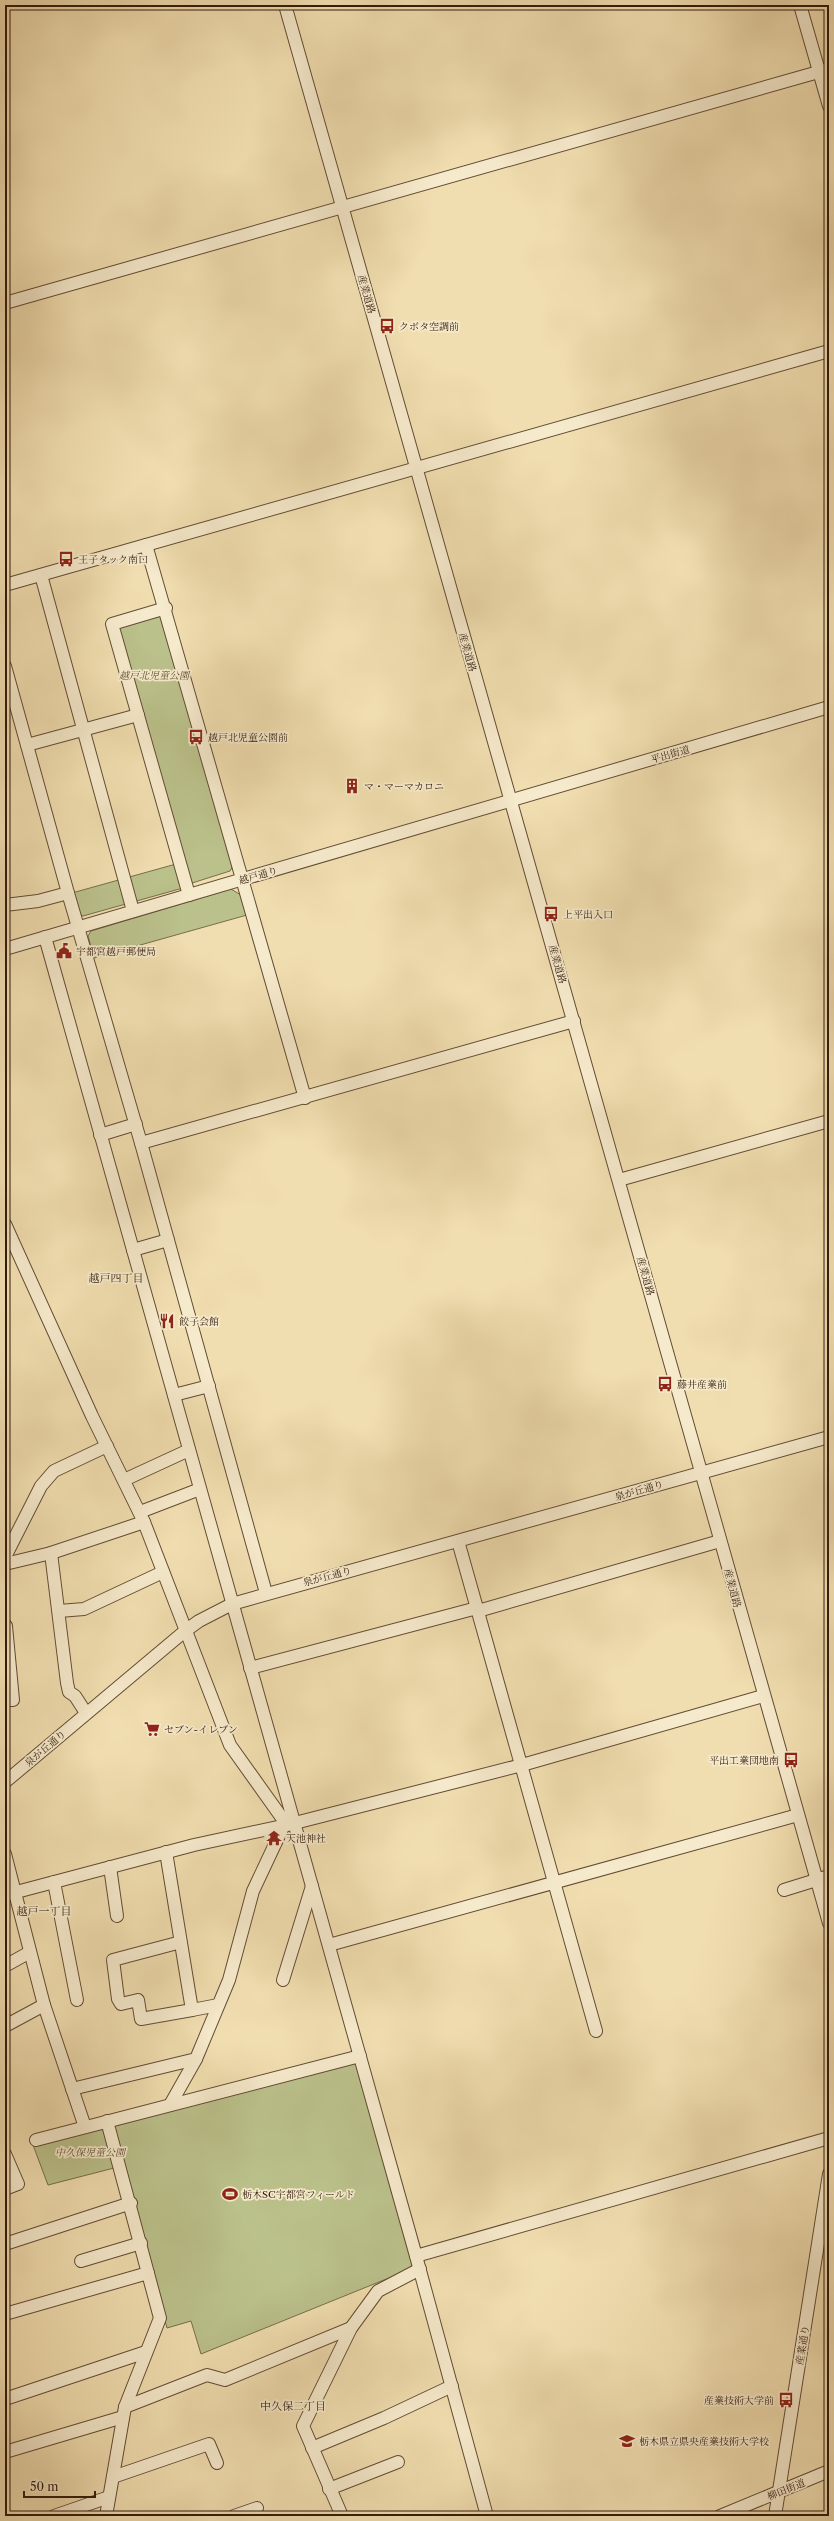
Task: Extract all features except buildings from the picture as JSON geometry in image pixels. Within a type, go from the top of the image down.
[{"type":"street","name":"産業道路","points":[[285,5],[619,1180],[763,1696],[829,1923]]},
{"type":"street","points":[[800,5],[824,70],[829,106]]},
{"type":"street","points":[[5,303],[824,70]]},
{"type":"street","points":[[5,585],[829,351]]},
{"type":"street","points":[[146,545],[166,608],[305,1098]]},
{"type":"street","points":[[41,575],[133,911]]},
{"type":"street","points":[[166,608],[112,624],[188,895]]},
{"type":"street","points":[[5,666],[78,928],[81,932],[136,1124],[266,1593]]},
{"type":"street","name":"平出街道","points":[[511,801],[829,707]]},
{"type":"street","points":[[27,745],[138,715]]},
{"type":"street","name":"越戸通り","points":[[5,949],[511,801]]},
{"type":"street","points":[[6,901],[38,901],[68,893]]},
{"type":"street","points":[[45,937],[250,1668],[289,1825],[312,1886],[329,1945],[420,2269],[487,2516]]},
{"type":"street","points":[[141,1143],[574,1021]]},
{"type":"street","points":[[619,1180],[829,1121]]},
{"type":"street","points":[[100,1134],[136,1124]]},
{"type":"street","points":[[5,1224],[107,1446],[142,1517],[230,1745],[289,1825]]},
{"type":"street","points":[[133,1250],[168,1240]]},
{"type":"street","points":[[174,1395],[209,1386]]},
{"type":"street","name":"泉が丘通り","points":[[5,1782],[185,1631],[199,1621],[232,1604],[266,1593],[829,1437]]},
{"type":"street","points":[[5,1557],[41,1486],[54,1470],[107,1446]]},
{"type":"street","points":[[124,1480],[189,1450]]},
{"type":"street","points":[[5,1564],[51,1553],[142,1517],[200,1489]]},
{"type":"street","points":[[458,1541],[596,2031]]},
{"type":"street","points":[[250,1668],[478,1609],[720,1541]]},
{"type":"street","points":[[51,1553],[67,1683],[69,1692],[75,1696],[86,1713]]},
{"type":"street","points":[[59,1611],[84,1609],[163,1572]]},
{"type":"street","points":[[5,1700],[13,1700],[6,1626]]},
{"type":"street","points":[[10,1894],[166,1852],[289,1825],[522,1765],[763,1696]]},
{"type":"street","points":[[329,1945],[798,1815]]},
{"type":"street","points":[[170,2105],[196,2058],[229,1980],[253,1891],[289,1825]]},
{"type":"street","points":[[166,1852],[192,2010]]},
{"type":"street","points":[[5,1854],[10,1894],[30,1952],[44,2005],[85,2127]]},
{"type":"street","points":[[110,1867],[117,1916]]},
{"type":"street","points":[[784,1890],[829,1876]]},
{"type":"street","points":[[54,1882],[77,2000]]},
{"type":"street","points":[[283,1980],[312,1886]]},
{"type":"street","points":[[181,1942],[113,1960],[118,1999],[121,2004],[138,2000],[141,2019],[218,2005]]},
{"type":"street","points":[[5,1966],[30,1952]]},
{"type":"street","points":[[5,2026],[44,2005]]},
{"type":"street","points":[[36,2140],[360,2056]]},
{"type":"street","points":[[72,2088],[196,2058]]},
{"type":"street","points":[[106,2516],[124,2412],[160,2318],[131,2203],[107,2121]]},
{"type":"street","points":[[416,2256],[829,2138]]},
{"type":"street","points":[[5,2154],[18,2184],[5,2189]]},
{"type":"street","name":"産業通り","points":[[774,2516],[829,2174]]},
{"type":"street","points":[[5,2244],[131,2203]]},
{"type":"street","points":[[81,2261],[141,2243]]},
{"type":"street","points":[[342,2516],[303,2426],[351,2328],[378,2291],[420,2269]]},
{"type":"street","points":[[5,2314],[148,2273]]},
{"type":"street","points":[[5,2452],[124,2412],[207,2375],[225,2380],[351,2328]]},
{"type":"street","points":[[5,2399],[146,2352]]},
{"type":"street","points":[[312,2448],[384,2418],[452,2386]]},
{"type":"street","points":[[113,2477],[209,2444],[217,2463]]},
{"type":"street","points":[[329,2489],[398,2462]]},
{"type":"street","name":"柳田街道","points":[[720,2516],[829,2471]]},
{"type":"street","points":[[54,2516],[109,2497]]},
{"type":"street","points":[[234,2516],[257,2508]]},
{"type":"green space","name":"越戸北児童公園","points":[[161,613],[233,866],[230,871],[189,884],[114,626]]},
{"type":"green space","points":[[176,864],[183,888],[83,916],[77,913],[72,893]]},
{"type":"green space","points":[[231,889],[241,895],[247,915],[94,958],[88,936],[91,931]]},
{"type":"green space","points":[[357,2059],[416,2267],[201,2354],[191,2321],[167,2328],[111,2124]]},
{"type":"green space","name":"中久保児童公園","points":[[100,2127],[108,2132],[118,2167],[48,2185],[33,2145]]},
{"type":"place","name":"クボタ空調前","points":[[387,326]]},
{"type":"place","name":"王子タック南口","points":[[66,559]]},
{"type":"place","name":"越戸北児童公園前","points":[[196,737]]},
{"type":"place","name":"マ・マーマカロニ","points":[[352,786]]},
{"type":"place","name":"上平出入口","points":[[551,914]]},
{"type":"place","name":"宇都宮越戸郵便局","points":[[64,951]]},
{"type":"place","name":"餃子会館","points":[[167,1321]]},
{"type":"place","name":"藤井産業前","points":[[665,1384]]},
{"type":"place","name":"セブン-イレブン","points":[[152,1729]]},
{"type":"place","name":"平出工業団地南","points":[[791,1760]]},
{"type":"place","name":"天池神社","points":[[274,1838]]},
{"type":"place","name":"栃木SC宇都宮フィールド","points":[[230,2194]]},
{"type":"place","name":"産業技術大学前","points":[[786,2400]]},
{"type":"place","name":"栃木県立県央産業技術大学校","points":[[627,2441]]},
{"type":"district","name":"越戸四丁目","points":[[116,1278]]},
{"type":"district","name":"越戸一丁目","points":[[44,1911]]},
{"type":"district","name":"中久保二丁目","points":[[293,2406]]}]
